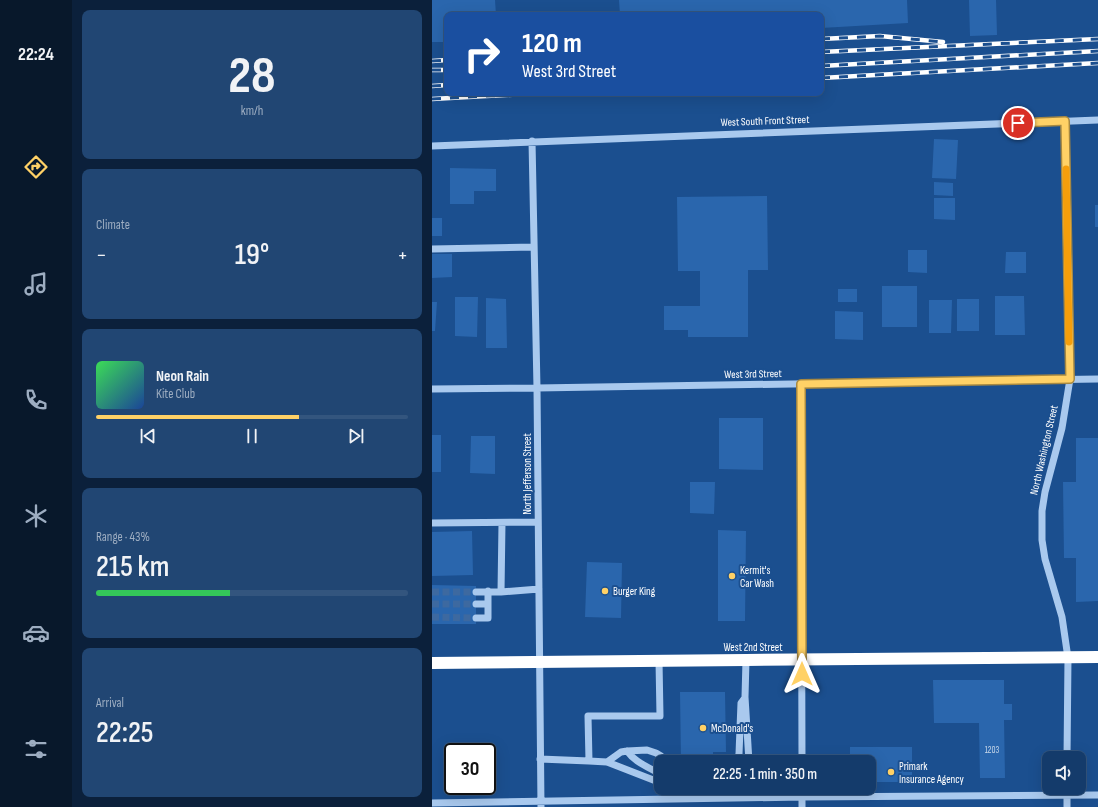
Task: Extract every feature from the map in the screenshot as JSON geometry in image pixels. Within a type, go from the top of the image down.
[{"type":"highway","name":"West 2nd Street","points":[[432,663],[1098,657]]},
{"type":"street","name":"West South Front Street","points":[[432,146],[1098,120]]},
{"type":"street","name":"North Washington Street","points":[[1065,121],[1070,379],[1062,428],[1045,492],[1042,511],[1042,540],[1045,559],[1062,617],[1068,658],[1067,751]]},
{"type":"street","name":"North Jefferson Street","points":[[532,141],[537,388],[541,804]]},
{"type":"street","points":[[432,249],[534,247]]},
{"type":"street","name":"West 3rd Street","points":[[432,389],[1098,379]]},
{"type":"street","points":[[801,384],[802,755]]},
{"type":"street","points":[[432,523],[538,522]]},
{"type":"street","points":[[501,592],[502,523]]},
{"type":"street","points":[[476,592],[539,589]]},
{"type":"street","points":[[476,618],[488,618],[488,592]]},
{"type":"street","points":[[476,604],[488,604]]},
{"type":"street","points":[[746,660],[745,697],[749,755]]},
{"type":"street","points":[[589,761],[588,716],[660,716],[658,661]]},
{"type":"street","points":[[739,755],[741,703],[745,697]]},
{"type":"street","points":[[607,762],[621,752],[627,751],[647,750],[659,755]]},
{"type":"street","points":[[627,751],[631,756],[654,770]]},
{"type":"street","points":[[540,759],[607,762],[654,780]]},
{"type":"street","points":[[432,803],[541,804],[1042,792]]},
{"type":"street","points":[[1086,793],[1098,795]]},
{"type":"street","points":[[1067,795],[1067,807]]},
{"type":"street","points":[[802,797],[802,807]]},
{"type":"building","points":[[432,0],[495,0],[496,12],[444,12],[444,42],[432,42]]},
{"type":"building","points":[[619,0],[907,0],[908,23],[824,28],[824,12],[620,12]]},
{"type":"building","points":[[969,0],[996,0],[997,35],[970,36]]},
{"type":"building","points":[[934,139],[958,140],[956,179],[932,178]]},
{"type":"building","points":[[450,168],[496,169],[496,191],[474,191],[474,204],[450,204]]},
{"type":"building","points":[[934,182],[953,183],[953,196],[934,195]]},
{"type":"building","points":[[767,196],[768,270],[748,270],[748,337],[688,337],[688,330],[664,330],[664,306],[700,306],[700,271],[678,271],[677,197]]},
{"type":"building","points":[[934,198],[955,198],[955,220],[934,219]]},
{"type":"building","points":[[1095,205],[1098,205],[1098,227],[1095,227]]},
{"type":"building","points":[[432,218],[442,218],[442,236],[432,236]]},
{"type":"building","points":[[908,250],[927,250],[927,273],[908,272]]},
{"type":"building","points":[[1006,252],[1026,252],[1026,273],[1005,273]]},
{"type":"building","points":[[432,254],[452,254],[452,277],[432,278]]},
{"type":"building","points":[[882,286],[917,286],[917,327],[882,327]]},
{"type":"building","points":[[838,289],[857,289],[857,302],[838,302]]},
{"type":"building","points":[[995,296],[1024,296],[1025,335],[995,335]]},
{"type":"building","points":[[455,297],[478,297],[477,337],[455,336]]},
{"type":"building","points":[[486,298],[506,299],[507,348],[486,348]]},
{"type":"building","points":[[957,299],[979,299],[979,331],[957,331]]},
{"type":"building","points":[[929,300],[952,300],[951,333],[929,333]]},
{"type":"building","points":[[432,302],[437,302],[435,331],[432,331]]},
{"type":"building","points":[[835,311],[863,312],[863,340],[835,339]]},
{"type":"building","points":[[719,418],[763,418],[763,470],[719,469]]},
{"type":"building","points":[[432,435],[441,435],[441,472],[432,472]]},
{"type":"building","points":[[471,436],[495,436],[495,474],[470,473]]},
{"type":"building","points":[[1076,438],[1098,438],[1098,601],[1076,602],[1076,558],[1064,558],[1063,482],[1076,482]]},
{"type":"building","points":[[690,482],[715,482],[714,514],[690,513]]},
{"type":"building","name":"Kermit's Car Wash","points":[[718,530],[746,531],[745,621],[718,621]]},
{"type":"building","points":[[472,531],[473,575],[432,576],[432,532]]},
{"type":"building","points":[[587,562],[622,563],[621,618],[585,617]]},
{"type":"building","points":[[432,585],[476,586],[476,624],[432,624]]},
{"type":"building","points":[[933,680],[1004,680],[1004,704],[1012,704],[1012,720],[1004,720],[1005,778],[980,778],[979,723],[934,723]]},
{"type":"building","points":[[680,692],[725,692],[726,752],[713,752],[713,755],[681,755]]},
{"type":"building","name":"Primark Insurance Agency","points":[[850,747],[912,747],[912,782],[876,782],[876,755],[850,755]]},
{"type":"tunnel","points":[[432,592],[476,592]]},
{"type":"tunnel","points":[[432,604],[476,604]]},
{"type":"tunnel","points":[[432,617],[476,618]]},
{"type":"railway","points":[[824,39],[880,36],[943,42]]},
{"type":"railway","points":[[824,52],[1098,39]]},
{"type":"railway","points":[[824,66],[1098,51]]},
{"type":"railway","points":[[432,61],[444,60]]},
{"type":"railway","points":[[824,78],[1098,63]]},
{"type":"railway","points":[[432,70],[444,70]]},
{"type":"railway","points":[[432,86],[444,85]]},
{"type":"railway","points":[[432,99],[488,96]]},
{"type":"slow traffic","points":[[1066,169],[1069,342]]},
{"type":"place","name":"Kermit's Car Wash","points":[[732,576]]},
{"type":"place","name":"Burger King","points":[[605,591]]},
{"type":"place","name":"McDonald's","points":[[703,728]]},
{"type":"place","name":"Primark Insurance Agency","points":[[891,772]]},
{"type":"route","points":[[802,674],[801,384],[1070,379],[1065,121],[1018,123]]}]
